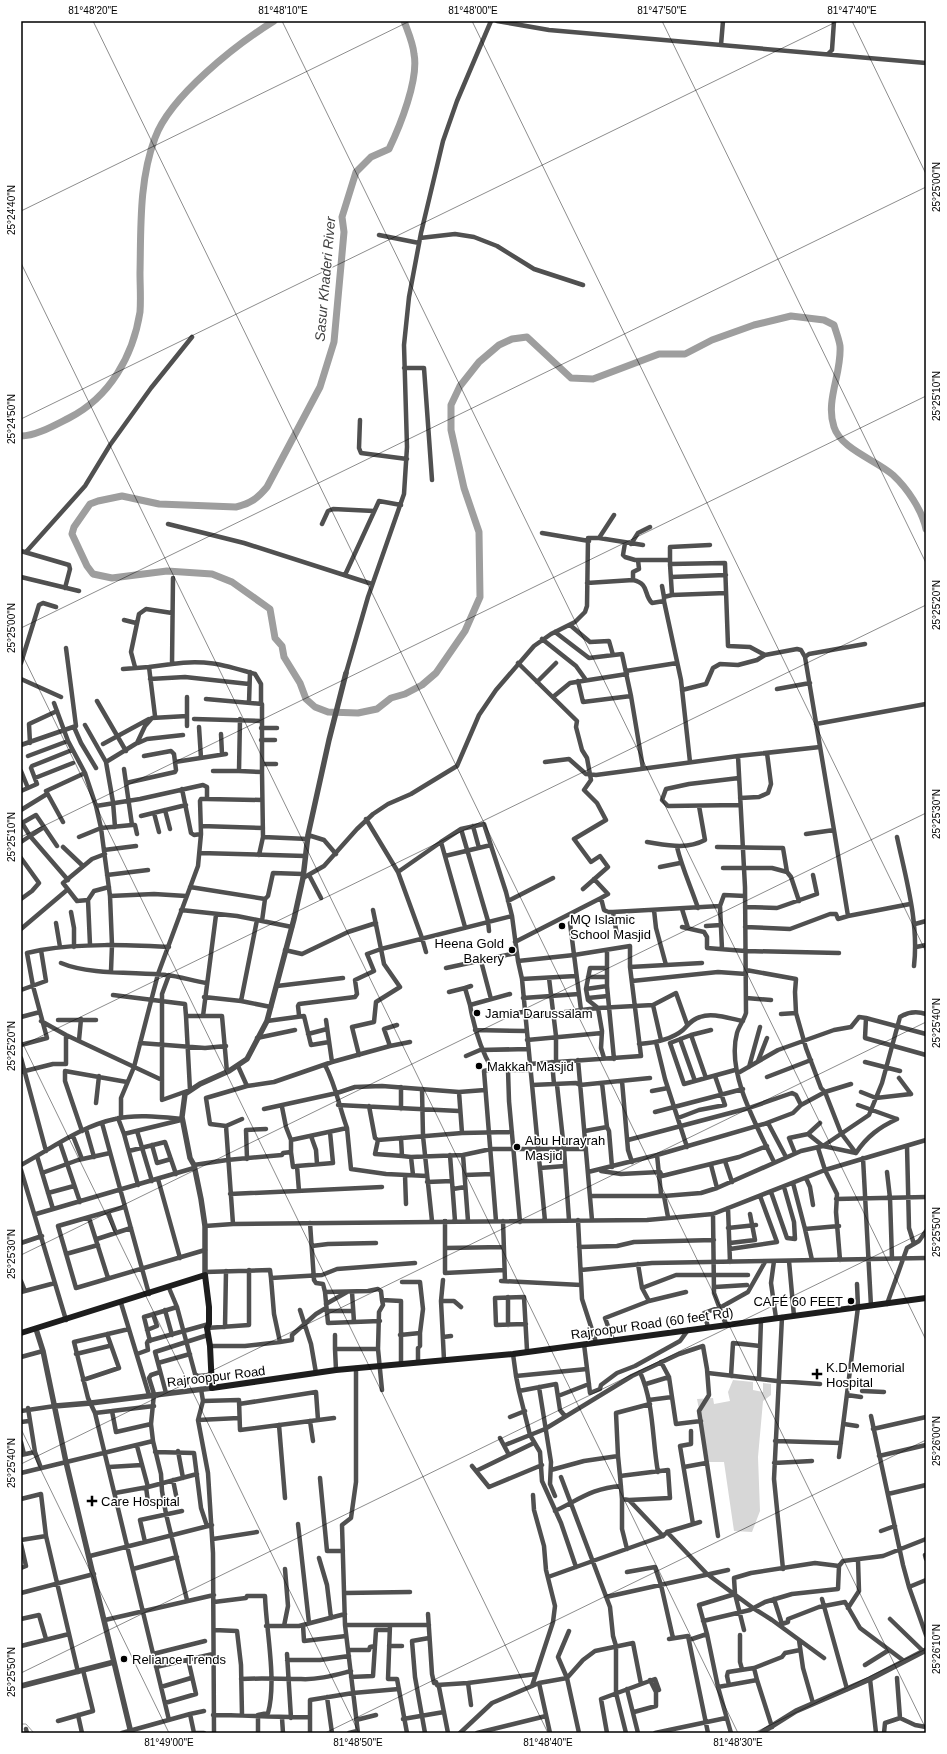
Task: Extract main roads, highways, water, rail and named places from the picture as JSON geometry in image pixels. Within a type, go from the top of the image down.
[{"type":"main road","name":"Rajrooppur Road","points":[[21,1333],[169,1288],[205,1273],[212,1388],[336,1370],[380,1366]]},
{"type":"main road","name":"Rajroopur Road (60 feet Rd)","points":[[380,1366],[513,1354],[527,1350],[584,1344],[926,1298]]},
{"type":"waterway","name":"Sasur Khaderi River","points":[[21,436],[27,436],[45,430],[84,409],[108,387],[117,374],[132,344],[140,312],[143,187],[155,138],[163,122],[175,105],[206,72],[242,43],[274,21]]},
{"type":"waterway","name":"Sasur Khaderi River","points":[[404,21],[413,46],[415,64],[408,102],[389,149],[371,157],[356,172],[342,217],[344,232],[334,342],[320,387],[267,487],[253,500],[236,507],[159,504],[122,496],[90,504],[74,527],[72,534],[87,566],[93,574],[112,578],[167,571],[212,574],[232,582],[270,609],[275,638],[282,646],[284,657],[300,683],[306,699],[315,707],[328,712],[358,713],[377,709],[391,698],[405,694],[422,685],[436,673],[465,631],[480,597],[479,532],[464,488],[451,430],[451,405],[460,386],[479,362],[499,345],[512,339],[527,337],[571,378],[593,379],[659,354],[685,354],[712,340],[754,325],[791,316],[824,320],[834,325],[840,346],[839,366],[831,407],[834,427],[838,435],[851,448],[886,470],[898,480],[909,493],[921,514],[926,529]]},
{"type":"waterway","points":[[21,1724],[26,1724],[34,1733]]},
{"type":"place","name":"MQ Islamic School Masjid","points":[[562,926]]},
{"type":"place","name":"Heena Gold Bakery","points":[[512,950]]},
{"type":"place","name":"Jamia Darussalam","points":[[477,1013]]},
{"type":"place","name":"Makkah Masjid","points":[[479,1066]]},
{"type":"place","name":"Abu Hurayrah Masjid","points":[[517,1147]]},
{"type":"place","name":"CAFÉ 60 FEET","points":[[851,1301]]},
{"type":"place","name":"K.D.Memorial Hospital","points":[[817,1374]]},
{"type":"place","name":"Care Hospital","points":[[92,1501]]},
{"type":"place","name":"Reliance Trends","points":[[124,1659]]}]
